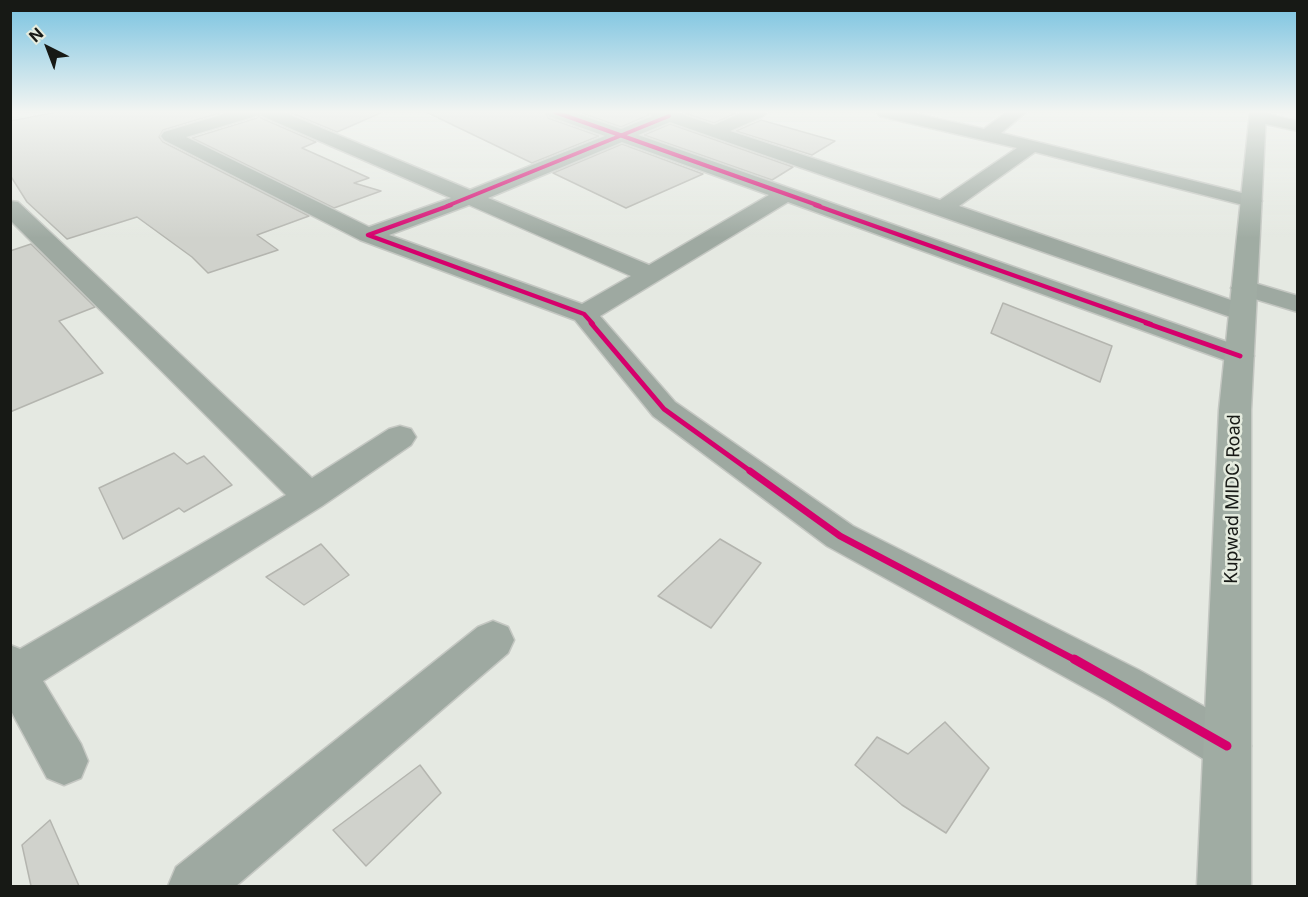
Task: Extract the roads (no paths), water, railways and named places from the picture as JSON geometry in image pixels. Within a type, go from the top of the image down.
[{"type":"main road","name":"Kupwad MIDC Road","points":[[1224,886],[1235,410],[1255,154]]},
{"type":"street","points":[[206,154],[368,235],[584,314],[664,409],[840,536],[1123,686],[1227,747]]},
{"type":"street","points":[[364,154],[648,274]]},
{"type":"street","points":[[368,235],[467,199],[575,154]]},
{"type":"street","points":[[676,154],[1240,356]]},
{"type":"street","points":[[783,154],[943,208],[1243,300],[1298,304]]},
{"type":"street","points":[[943,208],[1021,154]]},
{"type":"street","points":[[1063,154],[1251,201]]},
{"type":"street","points":[[584,314],[786,194]]},
{"type":"street","points":[[10,207],[310,497]]},
{"type":"street","points":[[64,761],[12,672],[310,497],[400,437]]},
{"type":"street","points":[[195,886],[493,640]]}]
